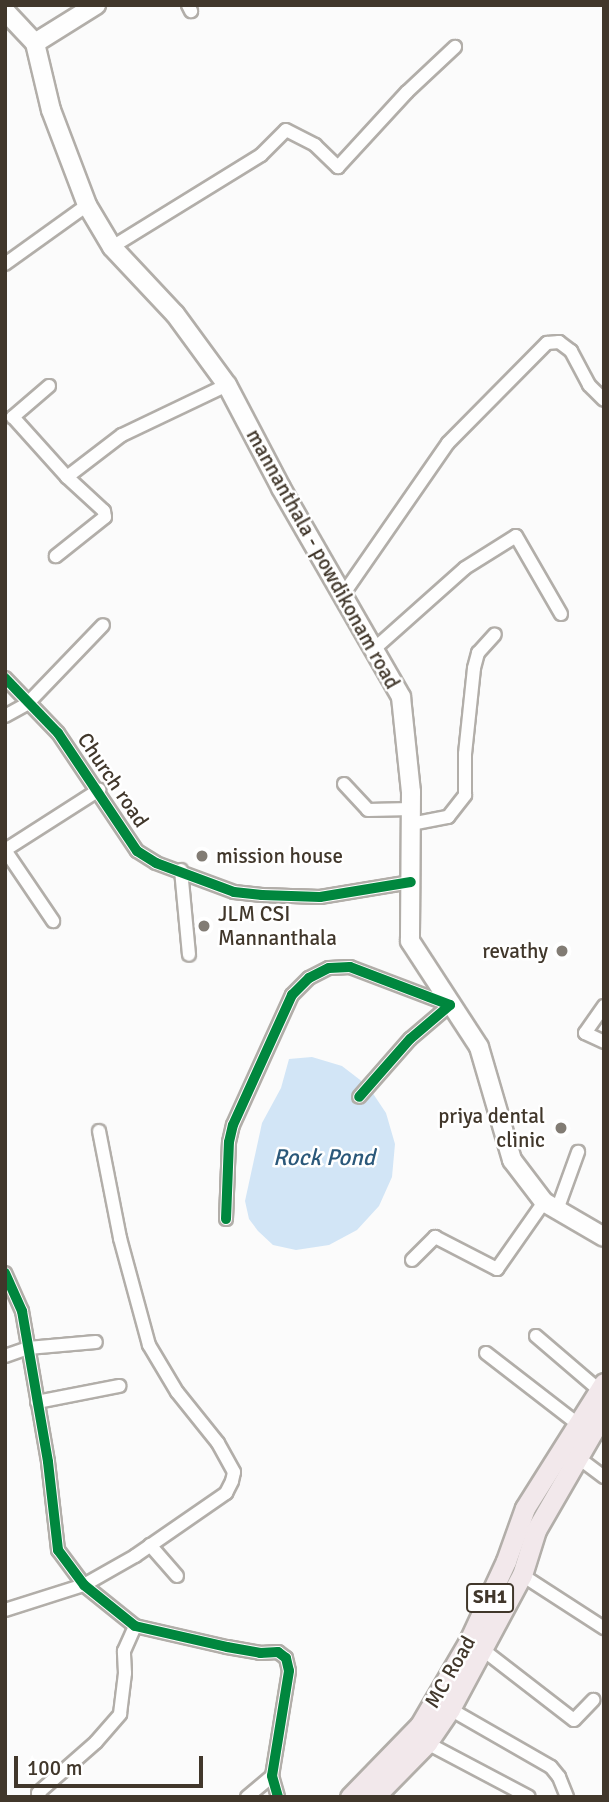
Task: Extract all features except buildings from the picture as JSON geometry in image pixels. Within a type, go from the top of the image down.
[{"type":"main road","points":[[35,43],[96,5]]},
{"type":"main road","name":"mannanthala - powdikonam road","points":[[5,11],[35,43],[51,110],[87,205],[112,247],[175,314],[227,385],[342,596],[401,697],[411,817],[410,941],[479,1048],[512,1160],[550,1206],[604,1237]]},
{"type":"main road","name":"MC Road","points":[[375,1796],[427,1743],[450,1709],[525,1508],[601,1387]]},
{"type":"main road","name":"MC Road","points":[[350,1797],[420,1725],[475,1646],[522,1574],[536,1530],[576,1456],[604,1412]]},
{"type":"street","points":[[112,247],[261,155],[286,130],[315,145],[338,167],[407,92],[455,47]]},
{"type":"street","points":[[5,264],[87,205]]},
{"type":"street","points":[[342,596],[448,443],[547,343],[559,342],[571,351],[589,385],[604,400]]},
{"type":"street","points":[[67,477],[122,435],[227,385]]},
{"type":"street","points":[[49,386],[9,415],[67,477],[104,511],[105,517],[56,556]]},
{"type":"street","points":[[373,650],[465,569],[516,536],[561,614]]},
{"type":"street","points":[[5,716],[29,703],[103,625]]},
{"type":"street","points":[[344,784],[368,810],[411,817],[448,817],[465,795],[464,754],[474,668],[478,653],[495,634]]},
{"type":"street","name":"Church road","points":[[5,678],[58,733],[99,790],[136,850],[156,863],[181,870],[234,892],[262,895],[320,897],[411,882]]},
{"type":"street","points":[[53,921],[5,850],[99,790]]},
{"type":"street","points":[[181,870],[188,955]]},
{"type":"street","points":[[226,1219],[229,1142],[233,1125],[292,995],[309,978],[329,968],[350,967],[450,1006],[410,1039],[359,1097]]},
{"type":"street","points":[[604,1006],[585,1033],[604,1042]]},
{"type":"street","points":[[5,1610],[84,1585],[150,1545],[226,1493],[234,1472],[218,1443],[163,1371],[149,1345],[139,1317],[120,1238],[99,1130]]},
{"type":"street","points":[[412,1260],[435,1237],[497,1269],[550,1206],[578,1153]]},
{"type":"street","points":[[5,1273],[22,1311],[58,1550],[84,1585],[135,1626],[227,1647],[283,1655],[289,1671],[272,1776],[278,1797]]},
{"type":"street","points":[[536,1336],[601,1387]]},
{"type":"street","points":[[5,1356],[28,1348],[96,1342]]},
{"type":"street","points":[[486,1353],[578,1424]]},
{"type":"street","points":[[37,1402],[119,1386]]},
{"type":"street","points":[[576,1456],[604,1477]]},
{"type":"street","points":[[150,1545],[177,1576]]},
{"type":"street","points":[[522,1574],[604,1628]]},
{"type":"street","points":[[40,1797],[38,1793],[96,1742],[120,1714],[125,1673],[124,1651],[135,1626]]},
{"type":"street","points":[[475,1646],[574,1720],[593,1700]]},
{"type":"street","points":[[450,1709],[551,1767],[559,1777],[567,1797]]},
{"type":"street","points":[[427,1743],[529,1797]]},
{"type":"street","points":[[247,1797],[272,1776]]},
{"type":"water","name":"Rock Pond","points":[[312,1057],[342,1066],[368,1086],[386,1113],[395,1144],[392,1177],[379,1206],[357,1230],[329,1245],[296,1250],[273,1245],[258,1231],[249,1219],[245,1201],[262,1123],[281,1088],[289,1059]]},
{"type":"cycle path","points":[[5,678],[58,733],[137,851],[156,863],[234,892],[262,895],[320,897],[411,882]]},
{"type":"cycle path","points":[[226,1219],[229,1142],[233,1125],[292,995],[309,978],[329,968],[350,967],[450,1005],[410,1039],[359,1097]]},
{"type":"cycle path","points":[[5,1273],[22,1311],[48,1462],[58,1550],[84,1585],[135,1626],[227,1647],[260,1653],[278,1652],[286,1658],[289,1671],[272,1776],[278,1797]]},
{"type":"place","name":"mission house","points":[[202,856]]},
{"type":"place","name":"JLM CSI Mannanthala","points":[[204,926]]},
{"type":"place","name":"revathy","points":[[562,951]]},
{"type":"place","name":"priya dental clinic","points":[[561,1128]]}]
